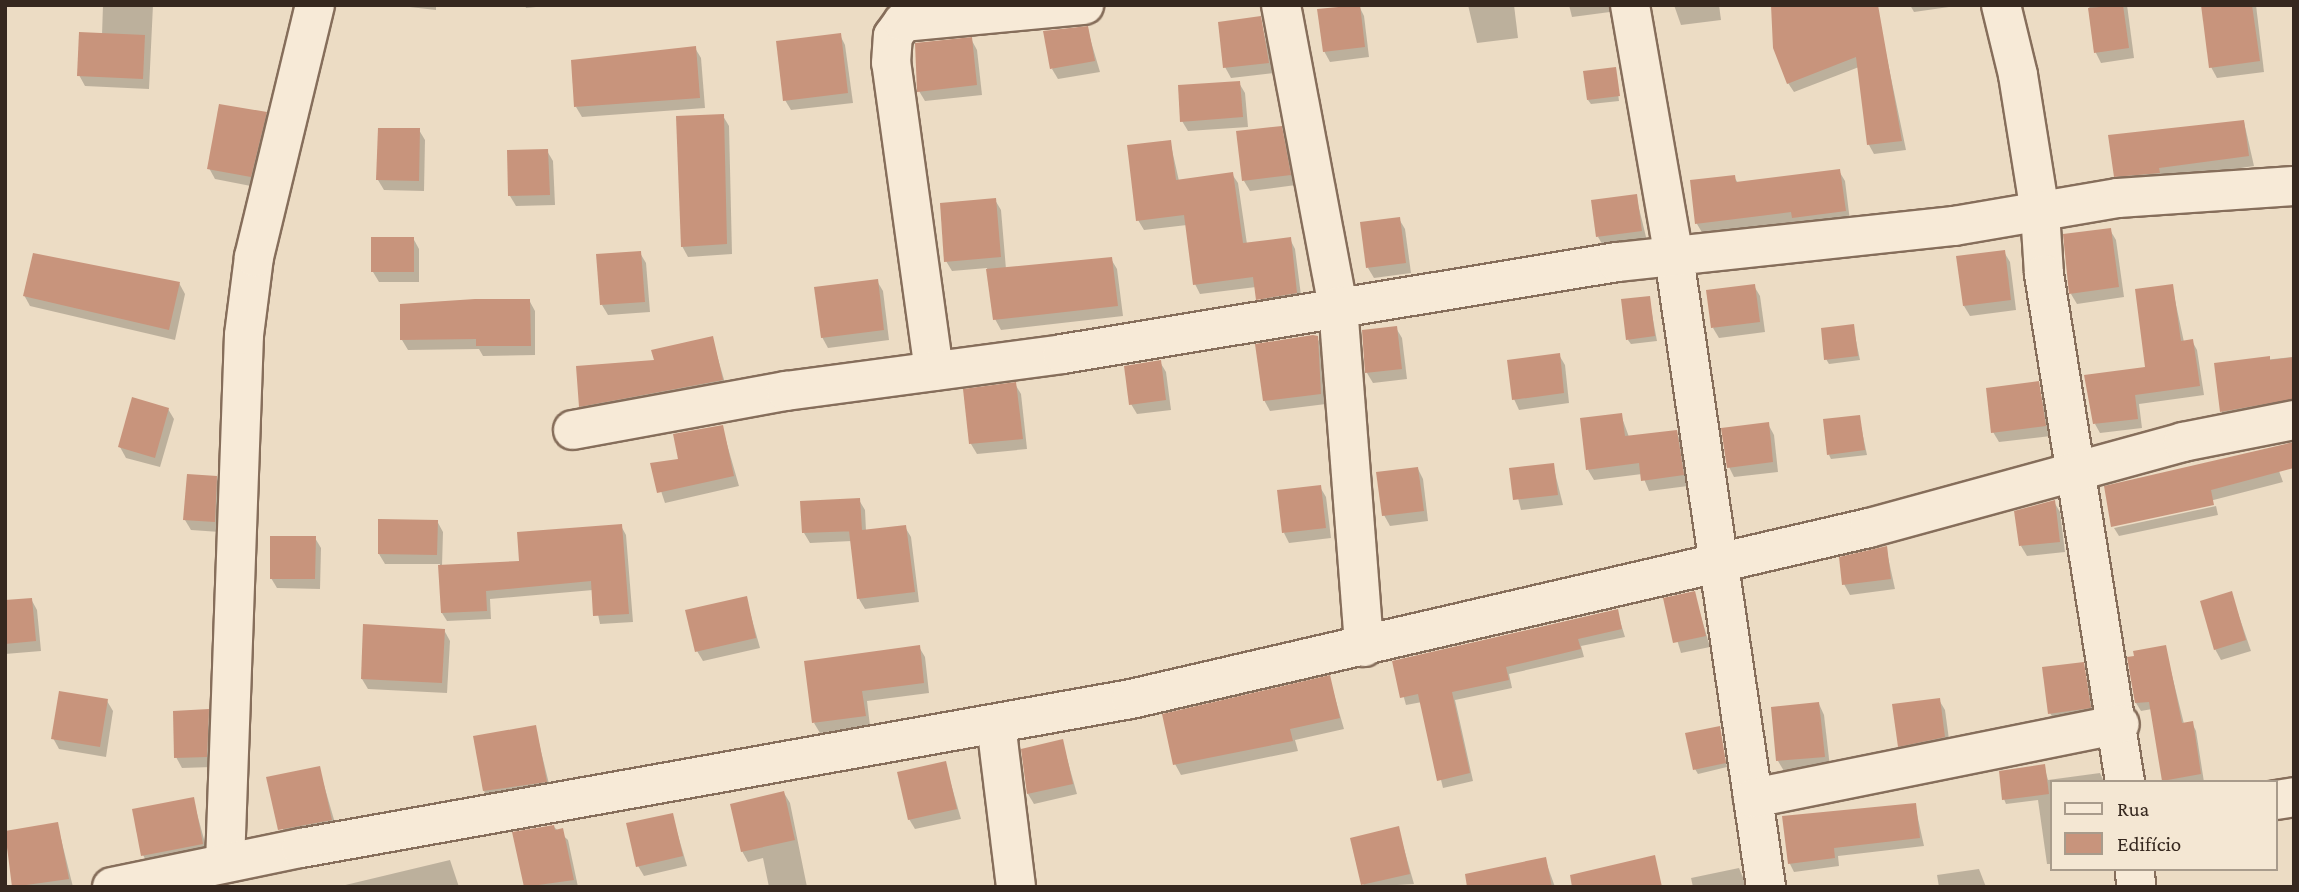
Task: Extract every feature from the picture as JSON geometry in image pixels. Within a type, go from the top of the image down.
[{"type":"street","points":[[225,863],[244,335],[254,257],[315,5]]},
{"type":"street","points":[[934,371],[891,63],[893,36],[903,22],[1084,5]]},
{"type":"street","points":[[1281,5],[1338,306],[1364,647]]},
{"type":"street","points":[[1630,5],[1674,257],[1766,887]]},
{"type":"street","points":[[2001,5],[2018,75],[2040,212],[2044,274],[2120,724],[2125,780]]},
{"type":"street","points":[[573,430],[786,391],[1062,354],[1338,306],[1674,257],[1926,230],[2118,198],[2294,186]]},
{"type":"street","points":[[112,887],[225,863],[996,724],[1364,647],[1869,528],[2183,442],[2294,420]]},
{"type":"street","points":[[996,724],[1016,887]]},
{"type":"street","points":[[1753,798],[2120,724]]},
{"type":"building","points":[[1360,5],[1365,47],[1323,52],[1317,9]]},
{"type":"building","points":[[1771,5],[1878,5],[1902,141],[1867,145],[1856,57],[1787,84],[1773,48]]},
{"type":"building","points":[[2123,5],[2129,48],[2094,53],[2088,8]]},
{"type":"building","points":[[2201,5],[2252,5],[2260,61],[2209,68]]},
{"type":"building","points":[[1261,16],[1269,63],[1223,68],[1218,22]]},
{"type":"building","points":[[1088,26],[1095,61],[1050,69],[1043,31]]},
{"type":"building","points":[[79,32],[145,35],[143,79],[77,76]]},
{"type":"building","points":[[841,33],[848,93],[783,101],[776,41]]},
{"type":"building","points":[[972,37],[977,85],[917,92],[915,43]]},
{"type":"building","points":[[696,46],[700,98],[574,107],[571,60]]},
{"type":"building","points":[[1616,67],[1620,96],[1587,100],[1583,71]]},
{"type":"building","points":[[1240,81],[1243,117],[1180,122],[1178,85]]},
{"type":"building","points":[[219,104],[267,112],[251,177],[207,169]]},
{"type":"building","points":[[724,114],[727,244],[681,247],[676,116]]},
{"type":"building","points":[[2244,120],[2249,156],[2159,168],[2160,173],[2114,177],[2108,135]]},
{"type":"building","points":[[1282,126],[1291,175],[1242,181],[1236,131]]},
{"type":"building","points":[[378,128],[420,128],[419,181],[376,180]]},
{"type":"building","points":[[1171,140],[1176,180],[1233,172],[1243,243],[1291,237],[1297,293],[1256,300],[1253,277],[1193,285],[1184,215],[1136,221],[1127,145]]},
{"type":"building","points":[[548,149],[550,195],[508,196],[507,150]]},
{"type":"building","points":[[1840,169],[1846,211],[1792,218],[1791,212],[1695,224],[1690,180],[1735,175],[1736,182]]},
{"type":"building","points":[[1637,194],[1642,231],[1596,237],[1591,200]]},
{"type":"building","points":[[996,198],[1001,257],[944,262],[940,203]]},
{"type":"building","points":[[1400,217],[1406,263],[1366,268],[1360,222]]},
{"type":"building","points":[[2111,228],[2119,287],[2069,294],[2063,234]]},
{"type":"building","points":[[371,237],[414,237],[414,272],[371,272]]},
{"type":"building","points":[[2005,250],[2011,300],[1963,306],[1956,256]]},
{"type":"building","points":[[641,251],[645,302],[600,305],[596,254]]},
{"type":"building","points":[[33,253],[180,282],[169,330],[23,296]]},
{"type":"building","points":[[1112,257],[1118,306],[993,320],[986,269]]},
{"type":"building","points":[[878,279],[884,330],[821,338],[814,287]]},
{"type":"building","points":[[1755,284],[1760,322],[1711,328],[1706,290]]},
{"type":"building","points":[[2173,284],[2181,341],[2193,339],[2200,386],[2135,395],[2138,419],[2093,424],[2084,375],[2145,367],[2135,289]]},
{"type":"building","points":[[1650,296],[1655,336],[1626,340],[1621,299]]},
{"type":"building","points":[[475,299],[530,299],[531,346],[476,346],[476,339],[400,340],[400,304]]},
{"type":"building","points":[[1854,324],[1858,356],[1824,360],[1821,328]]},
{"type":"building","points":[[1397,326],[1402,369],[1365,373],[1362,330]]},
{"type":"building","points":[[713,336],[723,380],[579,407],[576,366],[654,360],[651,350]]},
{"type":"building","points":[[1318,336],[1321,394],[1263,401],[1255,344]]},
{"type":"building","points":[[1560,353],[1564,393],[1512,400],[1507,360]]},
{"type":"building","points":[[2270,356],[2270,360],[2294,357],[2294,399],[2220,412],[2214,363]]},
{"type":"building","points":[[1161,360],[1166,400],[1129,405],[1124,366]]},
{"type":"building","points":[[2039,381],[2046,426],[1991,433],[1986,388]]},
{"type":"building","points":[[1016,382],[1023,439],[969,444],[963,389]]},
{"type":"building","points":[[132,397],[169,408],[155,458],[118,447]]},
{"type":"building","points":[[1622,413],[1625,436],[1677,430],[1684,475],[1641,481],[1639,463],[1586,470],[1580,418]]},
{"type":"building","points":[[1860,415],[1865,450],[1827,455],[1823,419]]},
{"type":"building","points":[[1769,422],[1773,462],[1727,468],[1721,428]]},
{"type":"building","points":[[723,425],[734,476],[657,493],[650,463],[678,459],[673,434]]},
{"type":"building","points":[[2294,442],[2294,468],[2211,490],[2214,505],[2111,527],[2104,486]]},
{"type":"building","points":[[1554,463],[1558,495],[1513,500],[1509,468]]},
{"type":"building","points":[[1418,467],[1424,511],[1382,516],[1376,472]]},
{"type":"building","points":[[187,474],[217,476],[215,522],[183,520]]},
{"type":"building","points":[[1321,485],[1326,528],[1282,533],[1277,490]]},
{"type":"building","points":[[860,498],[862,530],[906,525],[915,592],[857,599],[849,531],[802,533],[800,501]]},
{"type":"building","points":[[2055,500],[2060,542],[2019,546],[2014,511]]},
{"type":"building","points":[[378,519],[438,520],[437,555],[378,554]]},
{"type":"building","points":[[622,524],[629,614],[593,616],[591,581],[486,591],[487,611],[441,613],[438,565],[519,561],[517,532]]},
{"type":"building","points":[[270,536],[316,536],[315,579],[270,579]]},
{"type":"building","points":[[1887,546],[1891,579],[1842,585],[1839,557]]},
{"type":"building","points":[[1695,591],[1706,636],[1673,643],[1663,598]]},
{"type":"building","points":[[2232,591],[2246,640],[2214,650],[2200,601]]},
{"type":"building","points":[[747,596],[756,638],[695,652],[685,610]]},
{"type":"building","points":[[32,598],[36,641],[5,644],[5,600]]},
{"type":"building","points":[[1618,609],[1622,629],[1578,639],[1581,649],[1506,667],[1509,680],[1452,692],[1470,773],[1437,781],[1418,694],[1400,698],[1392,661]]},
{"type":"building","points":[[363,624],[445,629],[442,683],[361,679]]},
{"type":"building","points":[[920,645],[924,683],[862,691],[866,716],[812,723],[804,661]]},
{"type":"building","points":[[2166,645],[2182,723],[2193,721],[2201,774],[2162,780],[2149,702],[2135,703],[2127,657],[2134,656],[2133,651]]},
{"type":"building","points":[[2084,662],[2091,708],[2048,714],[2042,667]]},
{"type":"building","points":[[1330,675],[1340,718],[1290,729],[1293,741],[1173,765],[1162,714]]},
{"type":"building","points":[[59,691],[108,699],[100,747],[51,739]]},
{"type":"building","points":[[1940,698],[1945,737],[1898,747],[1892,704]]},
{"type":"building","points":[[1819,702],[1825,757],[1776,761],[1771,707]]},
{"type":"building","points":[[209,709],[207,757],[174,758],[173,711]]},
{"type":"building","points":[[536,725],[547,782],[483,791],[473,736]]},
{"type":"building","points":[[1720,726],[1726,763],[1693,770],[1685,733]]},
{"type":"building","points":[[1063,739],[1073,784],[1027,794],[1021,749]]},
{"type":"building","points":[[946,761],[957,809],[908,820],[897,772]]},
{"type":"building","points":[[2045,764],[2049,794],[2002,800],[1999,771]]},
{"type":"building","points":[[320,766],[332,820],[278,830],[266,777]]},
{"type":"building","points":[[784,791],[795,840],[741,852],[730,804]]},
{"type":"building","points":[[194,797],[203,844],[141,856],[132,809]]},
{"type":"building","points":[[1916,803],[1920,838],[1834,848],[1835,858],[1788,864],[1782,816]]},
{"type":"building","points":[[673,813],[683,856],[636,867],[626,823]]},
{"type":"building","points":[[58,822],[69,879],[12,887],[5,831]]},
{"type":"building","points":[[554,825],[555,830],[563,828],[574,880],[524,887],[512,832]]},
{"type":"building","points":[[1399,826],[1410,874],[1361,885],[1350,838]]},
{"type":"building","points":[[1655,855],[1662,887],[1572,887],[1570,875]]},
{"type":"building","points":[[1546,857],[1552,887],[1467,887],[1465,874]]}]
